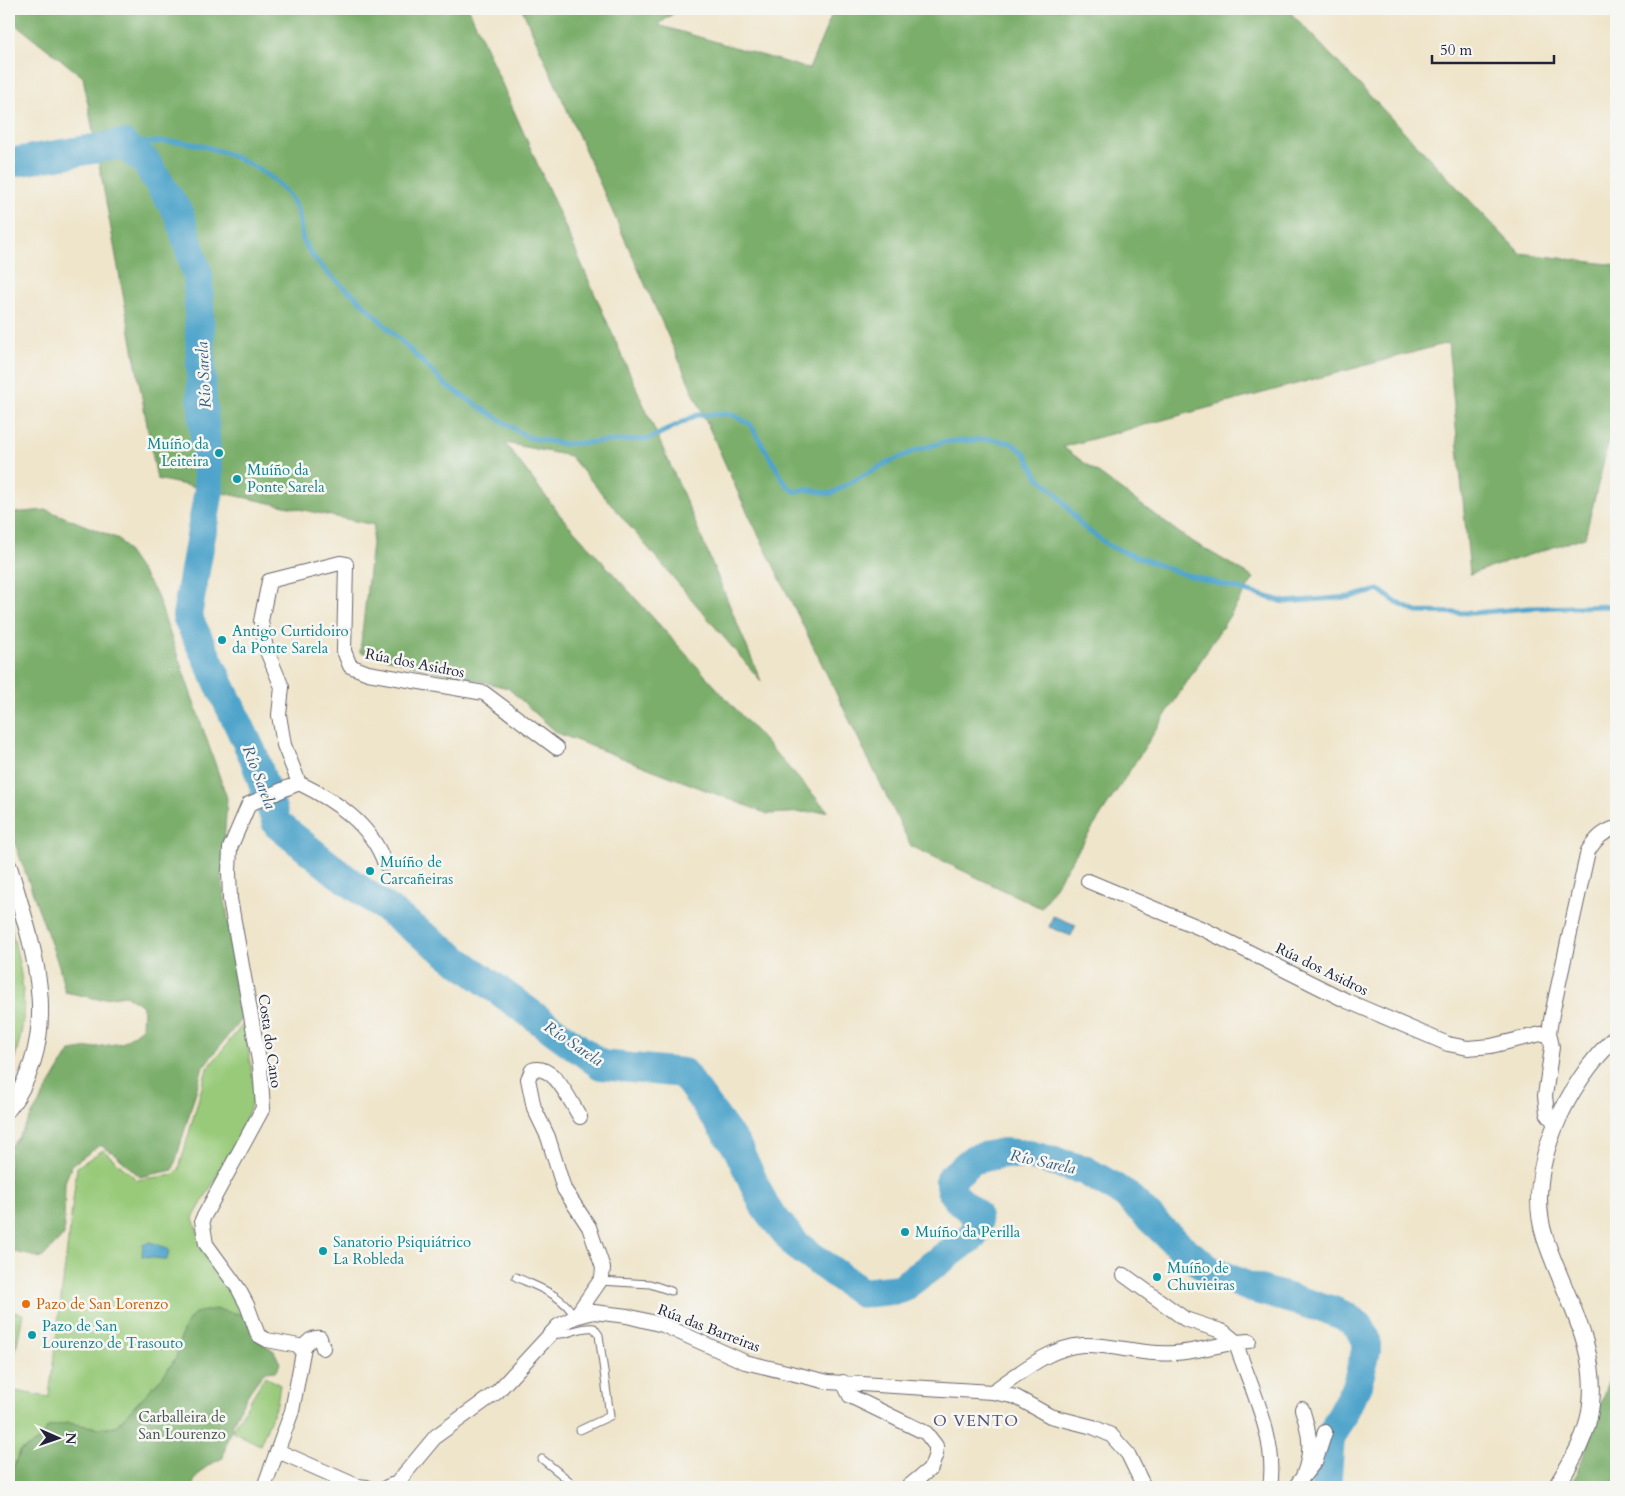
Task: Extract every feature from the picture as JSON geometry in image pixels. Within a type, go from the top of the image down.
[{"type":"street","name":"Rúa dos Asidros","points":[[296,785],[283,738],[279,715],[282,687],[266,649],[261,622],[269,581],[340,563],[346,564],[344,650],[350,666],[368,673],[484,693],[557,748]]},
{"type":"street","name":"Costa do Cano","points":[[296,785],[254,800],[249,804],[230,848],[230,899],[260,1066],[263,1108],[202,1220],[202,1231],[206,1244],[247,1304],[253,1326],[258,1335],[304,1347]]},
{"type":"street","points":[[296,785],[339,804],[353,816],[381,854],[385,864]]},
{"type":"street","points":[[1556,1125],[1547,1114],[1545,1096],[1552,1047],[1549,1032],[1588,851],[1595,840],[1606,831],[1616,828]]},
{"type":"street","points":[[9,1108],[26,1079],[34,1053],[41,1004],[40,979],[25,915],[10,872]]},
{"type":"street","name":"Rúa dos Asidros","points":[[1088,881],[1196,926],[1347,1001],[1448,1044],[1468,1048],[1491,1046],[1549,1032]]},
{"type":"street","points":[[1556,1487],[1584,1437],[1592,1386],[1586,1344],[1544,1237],[1540,1219],[1540,1175],[1556,1125],[1572,1093],[1597,1058],[1616,1037]]},
{"type":"street","points":[[387,1487],[397,1483],[436,1436],[497,1392],[551,1333],[575,1317],[600,1281],[603,1268],[595,1241],[589,1227],[564,1189],[548,1137],[534,1108],[528,1080],[532,1070],[546,1069],[580,1116]]},
{"type":"street","points":[[1124,1275],[1185,1319],[1224,1332],[1235,1342],[1266,1432],[1273,1470],[1270,1487]]},
{"type":"street","name":"Rúa das Barreiras","points":[[575,1317],[594,1312],[628,1316],[663,1325],[745,1362],[828,1382],[992,1392],[1016,1397],[1050,1416],[1093,1427],[1111,1435],[1128,1454],[1144,1487]]},
{"type":"street","points":[[264,1487],[292,1411],[304,1347],[307,1342],[317,1337],[320,1338],[323,1348]]},
{"type":"street","points":[[992,1392],[1048,1355],[1082,1345],[1153,1354],[1176,1353],[1249,1341]]},
{"type":"street","points":[[843,1382],[850,1396],[926,1433],[936,1446],[936,1454],[931,1468],[908,1487]]},
{"type":"street","points":[[1302,1409],[1310,1435],[1310,1459],[1303,1476]]},
{"type":"street","points":[[1295,1487],[1316,1460],[1325,1432]]},
{"type":"street","points":[[278,1451],[357,1486],[367,1487]]},
{"type":"lane","points":[[516,1277],[560,1297],[568,1304],[575,1317]]},
{"type":"lane","points":[[600,1281],[650,1284],[671,1291]]},
{"type":"lane","points":[[551,1333],[559,1336],[588,1327],[594,1328],[599,1335],[610,1416],[580,1430]]},
{"type":"lane","points":[[542,1459],[577,1487]]},
{"type":"green space","points":[[9,9],[469,9],[687,503],[761,681],[570,456],[505,443],[560,515],[828,811],[768,814],[557,733],[508,688],[360,652],[374,525],[157,479],[83,77],[9,19]]},
{"type":"green space","points":[[522,9],[679,9],[658,25],[809,69],[834,9],[1287,9],[1520,253],[1616,265],[1616,412],[1585,537],[1470,574],[1448,343],[1063,447],[1185,537],[1254,578],[1041,908],[911,846],[740,497]]},
{"type":"green space","points":[[47,510],[119,539],[156,593],[227,798],[222,879],[243,1017],[203,1067],[173,1170],[140,1177],[115,1154],[100,1145],[72,1165],[65,1182],[64,1235],[42,1258],[9,1251],[9,1147],[18,1138],[70,1051],[122,1043],[142,1028],[143,1006],[125,995],[98,999],[65,992],[59,966],[9,827],[9,513]]},
{"type":"green space","points":[[9,918],[21,977],[23,1014],[17,1051],[9,1072]]},
{"type":"green space","points":[[244,1023],[255,1094],[239,1138],[193,1218],[204,1245],[249,1316],[184,1327],[176,1358],[163,1376],[116,1426],[99,1428],[68,1423],[48,1427],[39,1441],[20,1451],[9,1478],[9,1390],[49,1397],[77,1167],[103,1150],[137,1180],[173,1175],[179,1169],[207,1069]]},
{"type":"green space","name":"Carballeira de San Lourenzo","points":[[215,1309],[249,1316],[261,1342],[274,1351],[280,1363],[277,1371],[265,1372],[244,1401],[233,1423],[223,1458],[204,1469],[194,1481],[192,1487],[9,1487],[11,1472],[21,1451],[39,1441],[48,1427],[68,1423],[99,1428],[116,1426],[163,1376],[176,1358],[184,1327],[195,1313]]},
{"type":"green space","points":[[9,1311],[23,1314],[14,1358],[9,1357]]},
{"type":"green space","points":[[1610,1374],[1616,1375],[1616,1487],[1571,1487],[1591,1437]]},
{"type":"green space","points":[[265,1376],[280,1385],[277,1403],[260,1445],[232,1431]]},
{"type":"water","points":[[1053,916],[1076,925],[1071,936],[1049,927]]},
{"type":"water","points":[[150,1242],[169,1250],[167,1260],[142,1256],[143,1245]]},
{"type":"waterway","points":[[123,144],[188,143],[235,157],[266,174],[290,197],[297,210],[303,240],[307,248],[325,270],[354,295],[447,386],[527,437],[563,444],[649,439],[697,415],[731,414],[750,424],[787,486],[796,492],[806,489],[830,494],[885,464],[917,450],[944,442],[991,439],[1011,443],[1025,453],[1038,477],[1056,493],[1083,527],[1111,547],[1180,573],[1285,602],[1350,597],[1379,590],[1397,603],[1417,612],[1473,613],[1528,608],[1616,606]]},
{"type":"waterway","name":"Río Sarela","points":[[9,163],[123,144],[145,161],[179,214],[198,276],[202,400],[209,490],[187,616],[254,757],[277,824],[339,874],[601,1065],[683,1073],[737,1147],[765,1207],[796,1245],[862,1293],[900,1289],[973,1236],[977,1225],[975,1213],[954,1195],[950,1179],[974,1159],[1003,1153],[1029,1155],[1084,1170],[1125,1194],[1178,1245],[1211,1271],[1249,1287],[1345,1316],[1359,1326],[1366,1339],[1366,1351],[1357,1385],[1330,1438],[1326,1487]]},
{"type":"place","name":"Muíño da Leiteira","points":[[219,453]]},
{"type":"place","name":"Muíño da Ponte Sarela","points":[[237,479]]},
{"type":"place","name":"Antigo Curtidoiro da Ponte Sarela","points":[[222,640]]},
{"type":"place","name":"Muíño de Carcañeiras","points":[[370,871]]},
{"type":"place","name":"Muíño da Perilla","points":[[905,1232]]},
{"type":"place","name":"Sanatorio Psiquiátrico La Robleda","points":[[323,1251]]},
{"type":"place","name":"Muíño de Chuvieiras","points":[[1157,1277]]},
{"type":"place","name":"Pazo de San Lorenzo","points":[[26,1304]]},
{"type":"place","name":"Pazo de San Lourenzo de Trasouto","points":[[32,1335]]},
{"type":"district","name":"O VENTO","points":[[976,1420]]}]
